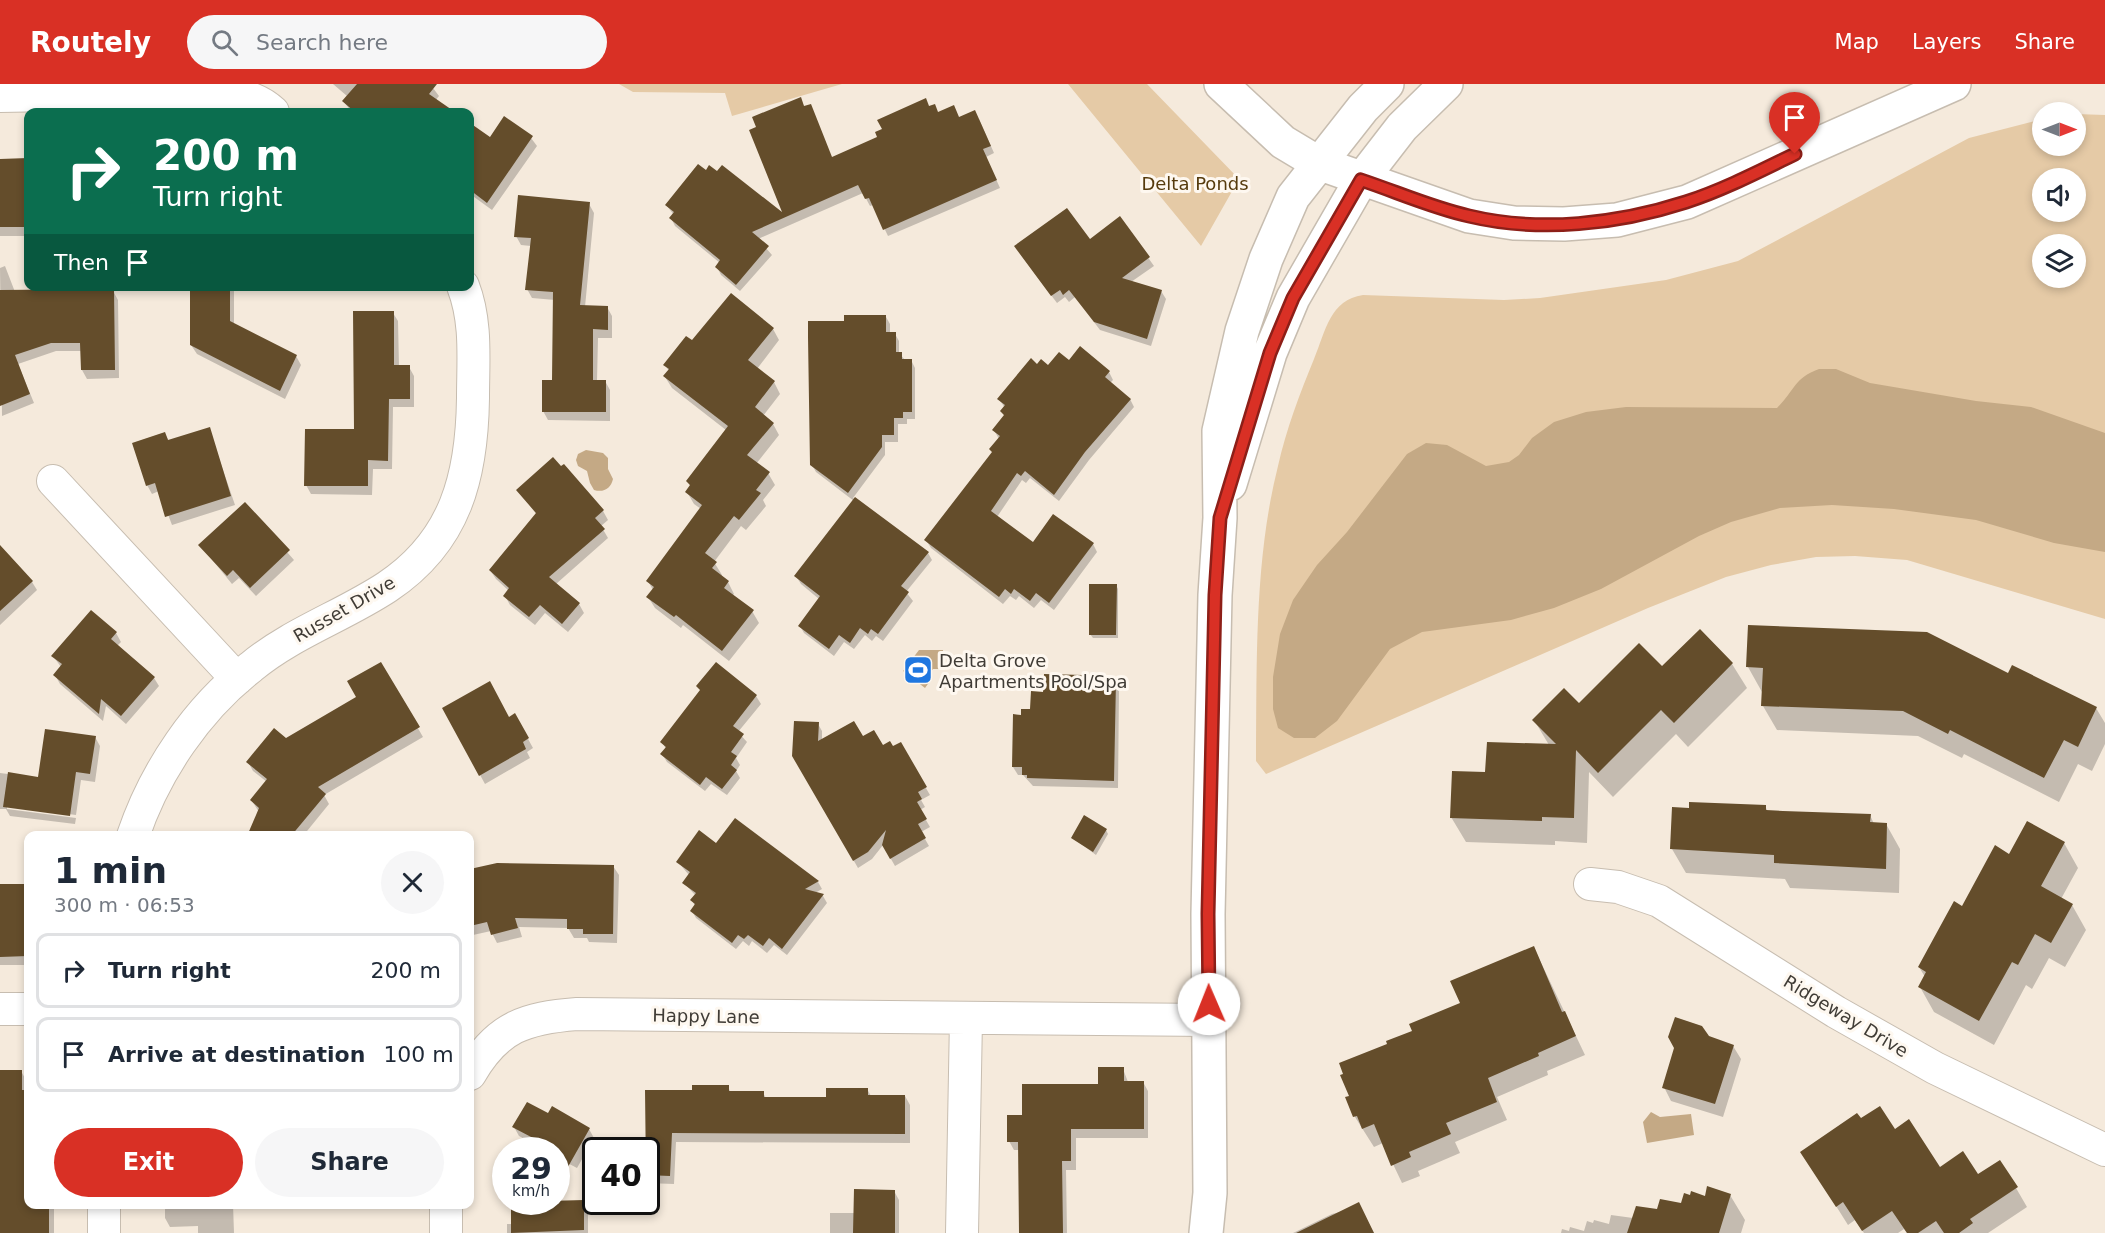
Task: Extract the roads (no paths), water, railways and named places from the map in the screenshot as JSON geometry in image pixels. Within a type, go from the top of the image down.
[{"type":"main road","points":[[1221,84],[1283,142],[1318,163],[1361,180],[1480,218],[1514,223],[1564,224],[1617,220],[1687,202],[1954,84]]},
{"type":"main road","points":[[1206,1233],[1210,1193],[1208,902],[1215,595],[1220,518],[1219,431],[1242,331],[1266,259],[1293,197],[1363,108],[1387,84]]},
{"type":"main road","points":[[1220,518],[1270,353],[1293,298],[1361,180],[1402,127],[1446,84]]},
{"type":"street","points":[[0,96],[41,90],[216,92],[249,97],[267,108]]},
{"type":"street","name":"Russet Drive","points":[[135,831],[158,777],[171,757],[210,706],[237,679],[251,666],[304,632],[386,587],[406,573],[421,559],[449,520],[466,478],[473,430],[473,318],[465,291]]},
{"type":"street","points":[[53,481],[237,679]]},
{"type":"street","name":"Ridgeway Drive","points":[[1590,884],[1618,887],[1659,901],[1836,1012],[1935,1068],[2105,1150]]},
{"type":"street","points":[[0,1009],[24,1009]]},
{"type":"street","name":"Happy Lane","points":[[474,1068],[490,1044],[506,1030],[529,1021],[558,1016],[1210,1020]]},
{"type":"street","points":[[962,1233],[966,1019]]},
{"type":"street","points":[[104,1209],[104,1233]]},
{"type":"street","points":[[446,1209],[446,1233]]},
{"type":"place","name":"Delta Grove Apartments Pool/Spa","points":[[918,670]]},
{"type":"park label","name":"Delta Ponds","points":[[1195,183]]}]
